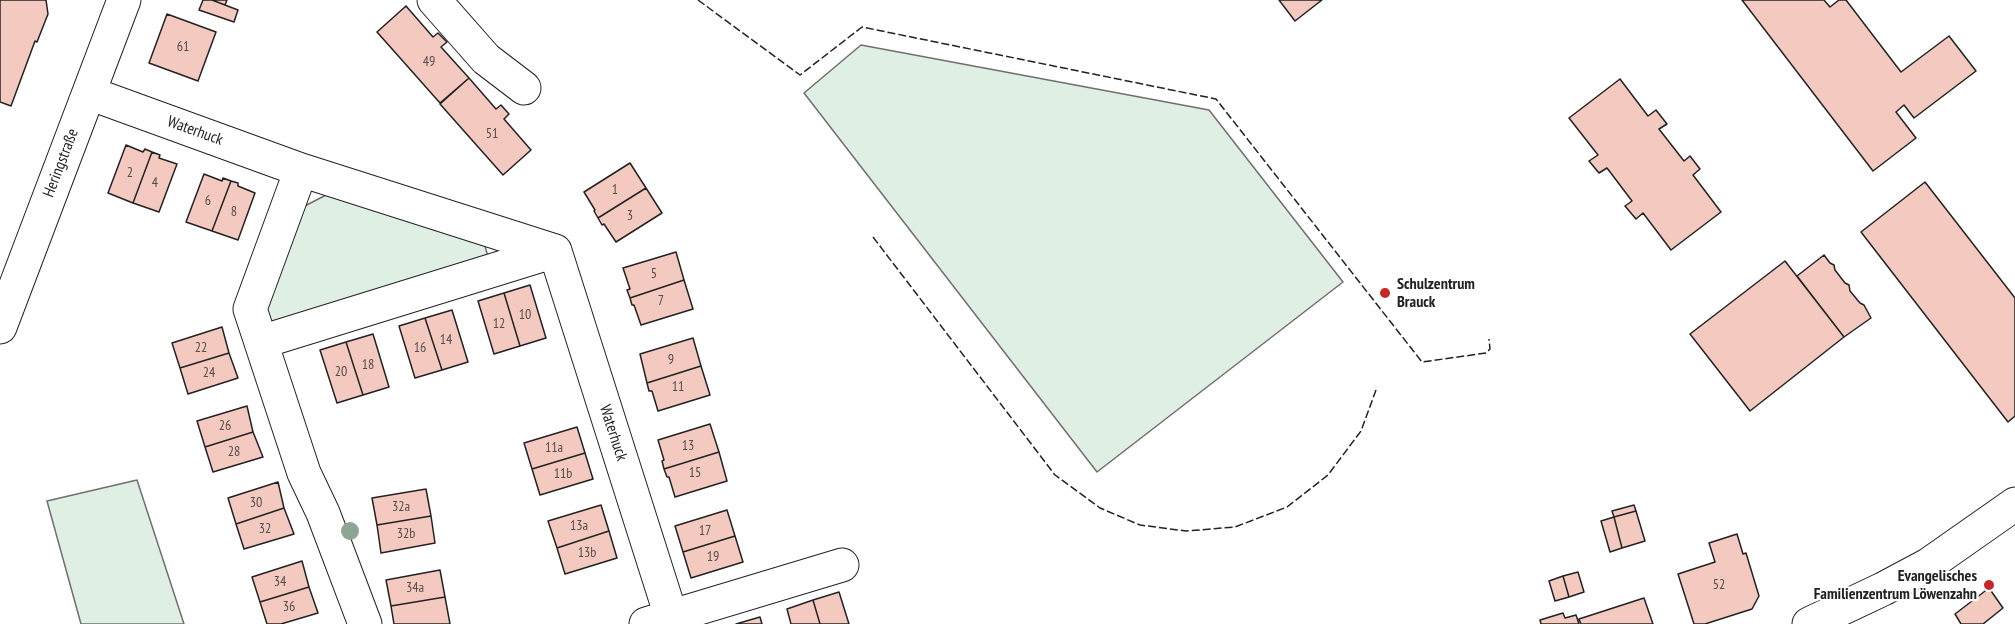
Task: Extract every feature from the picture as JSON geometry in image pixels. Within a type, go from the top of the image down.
[{"type":"street","name":"Heringstraße","points":[[0,327],[124,0]]},
{"type":"street","points":[[434,0],[486,59],[524,88]]},
{"type":"street","name":"Waterhuck","points":[[89,93],[301,170],[555,251],[658,620],[842,565]]},
{"type":"street","points":[[301,170],[250,309],[304,474],[323,513],[365,624]]},
{"type":"street","points":[[261,342],[555,251]]},
{"type":"street","points":[[1811,624],[1928,565],[2015,504]]},
{"type":"green space","points":[[861,45],[1209,110],[1343,282],[1097,472],[804,93]]},
{"type":"green space","points":[[328,194],[485,246],[488,257],[276,323],[269,319],[265,303],[299,209]]},
{"type":"green space","points":[[137,480],[184,624],[81,624],[47,501]]},
{"type":"building","points":[[0,0],[46,0],[48,14],[37,42],[35,41],[11,106],[0,102]]},
{"type":"building","points":[[203,0],[212,0],[238,10],[234,22],[199,10]]},
{"type":"building","points":[[212,0],[227,0],[225,5]]},
{"type":"building","points":[[1279,0],[1322,0],[1295,21]]},
{"type":"building","points":[[1742,0],[1824,0],[1830,7],[1839,0],[1846,0],[1901,72],[1949,36],[1976,71],[1914,118],[1904,105],[1896,112],[1916,138],[1873,171]]},
{"type":"building","points":[[406,6],[433,37],[438,33],[447,42],[441,47],[469,78],[440,103],[377,32]]},
{"type":"building","points":[[167,14],[216,32],[198,81],[149,63]]},
{"type":"building","points":[[469,78],[496,109],[501,105],[509,114],[504,119],[531,150],[503,175],[440,104]]},
{"type":"building","points":[[1620,79],[1648,116],[1656,110],[1667,124],[1659,129],[1684,161],[1690,156],[1700,169],[1693,175],[1721,212],[1671,250],[1643,213],[1636,219],[1625,206],[1632,201],[1607,168],[1599,173],[1589,161],[1598,155],[1569,118]]},
{"type":"building","points":[[126,145],[143,152],[145,149],[152,152],[133,203],[108,193]]},
{"type":"building","points":[[152,152],[160,155],[159,158],[177,164],[159,212],[133,203]]},
{"type":"building","points":[[630,163],[646,188],[598,218],[584,192]]},
{"type":"building","points":[[204,174],[222,181],[223,178],[231,181],[212,231],[186,222]]},
{"type":"building","points":[[231,181],[255,193],[238,240],[212,231]]},
{"type":"building","points":[[1925,182],[2015,298],[2015,416],[2008,422],[1861,232]]},
{"type":"building","points":[[646,188],[662,213],[616,242],[598,218]]},
{"type":"building","points":[[676,252],[684,280],[630,298],[627,290],[630,289],[623,268]]},
{"type":"building","points":[[1824,255],[1849,285],[1850,291],[1864,305],[1871,318],[1844,337],[1797,276]]},
{"type":"building","points":[[1785,261],[1844,337],[1750,411],[1690,334]]},
{"type":"building","points":[[684,280],[693,309],[641,325],[630,298]]},
{"type":"building","points":[[530,285],[546,338],[520,346],[504,293]]},
{"type":"building","points":[[504,293],[520,346],[494,354],[478,301]]},
{"type":"building","points":[[452,310],[468,362],[442,370],[425,318]]},
{"type":"building","points":[[425,318],[442,370],[415,378],[399,326]]},
{"type":"building","points":[[222,327],[229,353],[180,368],[172,343]]},
{"type":"building","points":[[373,334],[389,387],[363,395],[346,342]]},
{"type":"building","points":[[693,338],[701,366],[647,383],[640,354]]},
{"type":"building","points":[[346,342],[363,395],[337,403],[320,350]]},
{"type":"building","points":[[229,353],[238,378],[188,394],[180,368]]},
{"type":"building","points":[[701,366],[710,395],[658,411],[647,383]]},
{"type":"building","points":[[247,406],[253,432],[205,447],[197,421]]},
{"type":"building","points":[[710,424],[719,452],[664,469],[662,461],[664,460],[658,440]]},
{"type":"building","points":[[577,427],[585,453],[532,469],[524,443]]},
{"type":"building","points":[[253,432],[263,457],[213,472],[205,447]]},
{"type":"building","points":[[719,452],[727,481],[675,497],[664,469]]},
{"type":"building","points":[[585,453],[593,479],[540,495],[532,469]]},
{"type":"building","points":[[278,482],[284,508],[236,524],[228,498]]},
{"type":"building","points":[[426,489],[431,516],[377,525],[372,498]]},
{"type":"building","points":[[601,505],[609,531],[557,548],[548,521]]},
{"type":"building","points":[[1634,505],[1636,511],[1614,517],[1612,511]]},
{"type":"building","points":[[284,508],[294,534],[244,549],[236,524]]},
{"type":"building","points":[[727,510],[735,536],[683,552],[675,526]]},
{"type":"building","points":[[1636,511],[1645,541],[1622,548],[1614,517]]},
{"type":"building","points":[[431,516],[435,543],[381,553],[377,525]]},
{"type":"building","points":[[1614,517],[1622,548],[1610,552],[1601,521]]},
{"type":"building","points":[[609,531],[617,558],[565,574],[557,548]]},
{"type":"building","points":[[1737,534],[1743,554],[1746,553],[1759,596],[1752,609],[1705,624],[1694,624],[1678,574],[1715,562],[1709,543]]},
{"type":"building","points":[[735,536],[743,562],[691,578],[683,552]]},
{"type":"building","points":[[302,561],[309,587],[260,602],[252,577]]},
{"type":"building","points":[[440,570],[445,597],[391,606],[386,580]]},
{"type":"building","points":[[1578,572],[1584,592],[1569,597],[1563,576]]},
{"type":"building","points":[[1563,576],[1569,597],[1555,601],[1549,581]]},
{"type":"building","points":[[309,587],[318,613],[281,624],[267,624],[260,602]]},
{"type":"building","points":[[1989,588],[2003,608],[1983,624],[1961,624],[1955,614]]},
{"type":"building","points":[[839,592],[849,624],[820,624],[813,600]]},
{"type":"building","points":[[445,597],[450,624],[394,624],[391,606]]},
{"type":"building","points":[[1644,598],[1653,624],[1581,624],[1579,619]]},
{"type":"building","points":[[813,600],[820,624],[791,624],[787,609]]},
{"type":"building","points":[[1563,613],[1565,618],[1576,615],[1579,624],[1541,624],[1540,620]]},
{"type":"building","points":[[760,617],[762,624],[736,624]]},
{"type":"fence","points":[[698,0],[800,75],[862,27],[1216,99],[1422,362],[1486,353],[1490,349],[1489,339]]},
{"type":"fence","points":[[873,237],[1055,475],[1100,508],[1140,525],[1186,531],[1235,527],[1287,507],[1328,475],[1361,431],[1376,390]]},
{"type":"place","name":"Schulzentrum Brauck","points":[[1385,293]]},
{"type":"place","name":"Evangelisches Familienzentrum Löwenzahn","points":[[1989,585]]}]
